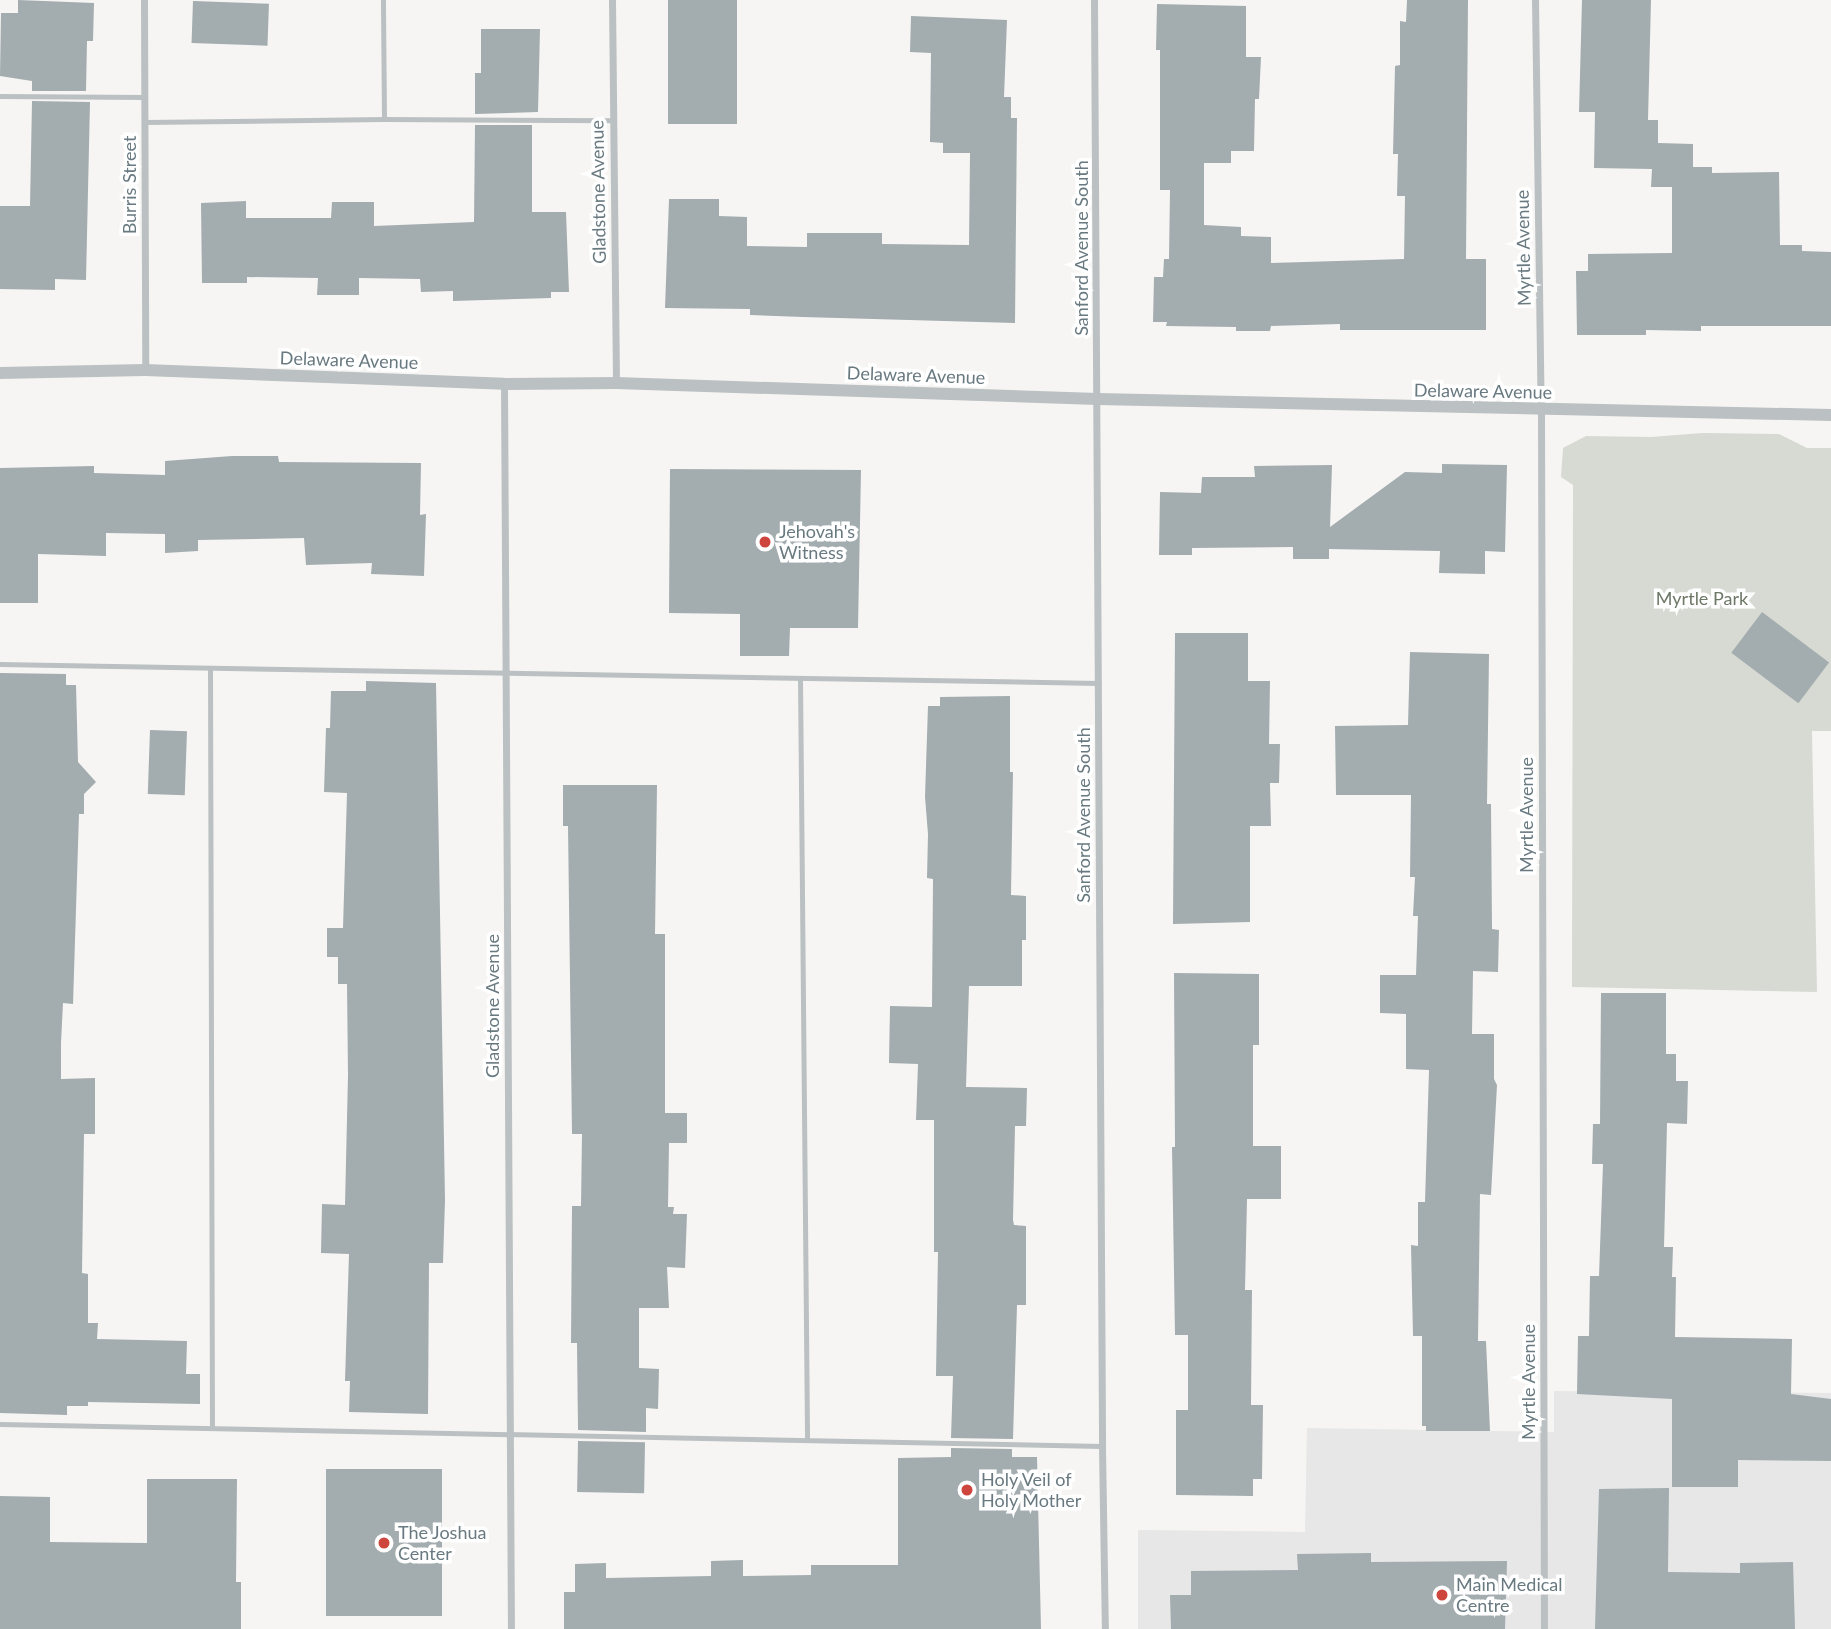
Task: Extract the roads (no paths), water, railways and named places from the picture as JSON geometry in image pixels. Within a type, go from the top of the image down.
[{"type":"street","name":"Burris Street","points":[[144,0],[145,370]]},
{"type":"street","name":"Gladstone Avenue","points":[[612,0],[616,383]]},
{"type":"street","name":"Sanford Avenue South","points":[[1094,0],[1105,1629]]},
{"type":"street","name":"Myrtle Avenue","points":[[1535,0],[1541,410],[1544,1629]]},
{"type":"street","name":"Delaware Avenue","points":[[0,373],[145,370],[505,384],[616,383],[1098,399],[1831,415]]},
{"type":"street","name":"Gladstone Avenue","points":[[505,384],[511,1629]]},
{"type":"lane","points":[[383,0],[384,118]]},
{"type":"lane","points":[[0,96],[145,97]]},
{"type":"lane","points":[[145,122],[384,118],[613,120]]},
{"type":"lane","points":[[0,664],[1098,683]]},
{"type":"lane","points":[[210,668],[212,1428]]},
{"type":"lane","points":[[800,678],[807,1440]]},
{"type":"lane","points":[[0,1424],[1102,1446]]},
{"type":"place","name":"Jehovah's Witness","points":[[765,542]]},
{"type":"place","name":"Holy Veil of Holy Mother","points":[[967,1490]]},
{"type":"place","name":"The Joshua Center","points":[[384,1543]]},
{"type":"place","name":"Main Medical Centre","points":[[1442,1595]]},
{"type":"park label","name":"Myrtle Park","points":[[1702,598]]}]
